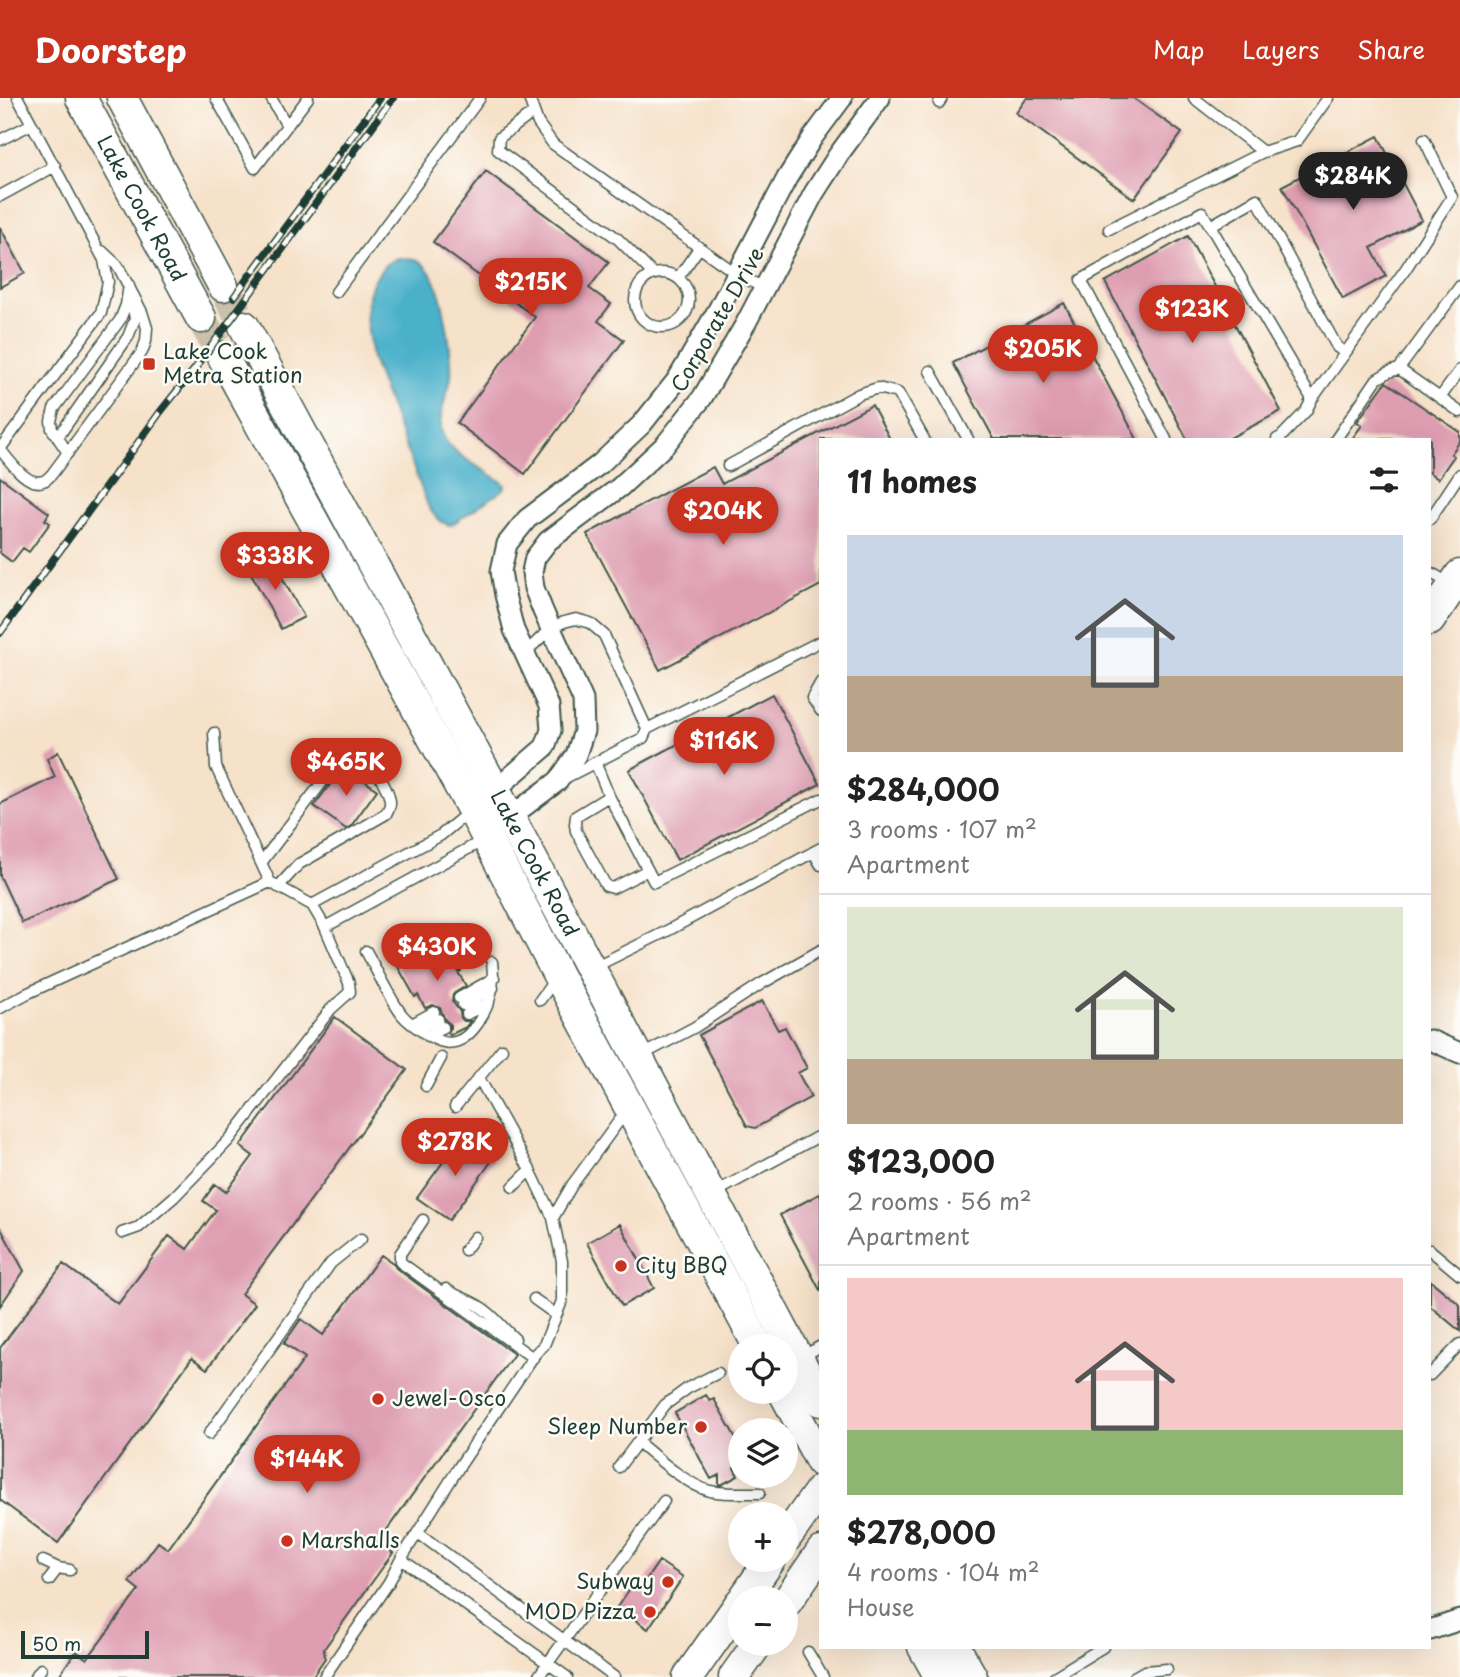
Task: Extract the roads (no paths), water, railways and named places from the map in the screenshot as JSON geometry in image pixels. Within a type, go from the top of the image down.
[{"type":"main road","name":"Lake Cook Road","points":[[81,98],[201,318]]},
{"type":"main road","name":"Lake Cook Road","points":[[122,98],[223,286]]},
{"type":"main road","name":"Lake Cook Road","points":[[244,326],[484,799],[558,975],[752,1334]]},
{"type":"main road","name":"Lake Cook Road","points":[[223,357],[484,799]]},
{"type":"main road","points":[[1431,618],[1452,583]]},
{"type":"main road","name":"Lake Cook Road","points":[[498,828],[590,969],[711,1195],[809,1353],[819,1393]]},
{"type":"main road","points":[[790,1404],[819,1458]]},
{"type":"main road","points":[[798,1521],[819,1492]]},
{"type":"main road","points":[[798,1586],[819,1555]]},
{"type":"main road","points":[[688,1677],[728,1620]]},
{"type":"main road","points":[[924,1649],[940,1677]]},
{"type":"main road","points":[[956,1649],[972,1677]]},
{"type":"main road","points":[[734,1677],[749,1656]]},
{"type":"street","name":"Corporate Drive","points":[[484,799],[545,747],[551,730],[549,706],[514,630],[505,596],[501,571],[507,544],[527,519],[600,464],[642,424],[677,380],[788,178],[813,136],[842,98]]},
{"type":"street","name":"Corporate Drive","points":[[498,828],[558,781],[576,755],[584,731],[583,700],[534,588],[532,572],[535,558],[548,541],[620,487],[665,445],[702,398],[814,193],[880,98]]},
{"type":"street","points":[[1431,1040],[1460,1053]]},
{"type":"street","points":[[1431,1630],[1460,1620]]},
{"type":"lane","points":[[18,98],[98,248],[107,268],[108,282],[101,313],[0,449],[18,471],[33,481],[44,481],[52,474],[142,352],[146,341],[147,328],[129,285],[118,266],[98,248]]},
{"type":"lane","points":[[216,98],[254,168],[308,98]]},
{"type":"lane","points":[[271,98],[287,126]]},
{"type":"lane","points":[[336,292],[480,98]]},
{"type":"lane","points":[[529,98],[538,123],[553,144],[737,274],[764,288]]},
{"type":"lane","points":[[1194,98],[1263,152]]},
{"type":"lane","points":[[1109,229],[1263,152],[1297,141],[1328,98]]},
{"type":"lane","points":[[534,112],[499,138],[498,150],[618,239],[653,274]]},
{"type":"lane","points":[[0,140],[32,124]]},
{"type":"lane","points":[[1279,438],[1306,411],[1405,270],[1452,197],[1424,139]]},
{"type":"lane","points":[[0,196],[55,166]]},
{"type":"lane","points":[[1210,226],[1257,199],[1337,347],[1345,353]]},
{"type":"lane","points":[[1165,438],[1081,281],[1202,212],[1312,399]]},
{"type":"lane","points":[[678,278],[699,248]]},
{"type":"lane","points":[[653,274],[670,274],[678,278],[688,293],[689,302],[682,318],[667,326],[650,324],[642,319],[637,311],[635,294],[639,285],[653,274]]},
{"type":"lane","points":[[68,453],[52,429],[54,409],[120,320],[129,285]]},
{"type":"lane","points":[[58,437],[128,337],[135,319],[129,285]]},
{"type":"lane","points":[[1337,438],[1377,379],[1399,369],[1460,286]]},
{"type":"lane","points":[[1399,369],[1460,412]]},
{"type":"lane","points":[[930,370],[967,438]]},
{"type":"lane","points":[[1440,398],[1460,370]]},
{"type":"lane","points":[[728,466],[859,394],[878,388],[898,393],[922,438]]},
{"type":"lane","points":[[1431,518],[1460,474]]},
{"type":"lane","points":[[525,653],[551,628],[576,619],[590,623],[604,635],[647,729]]},
{"type":"lane","points":[[558,781],[643,738],[647,729],[819,642]]},
{"type":"lane","points":[[819,686],[812,698],[819,708]]},
{"type":"lane","points":[[122,1233],[139,1227],[174,1197],[214,1156],[331,1009],[350,992],[349,983],[325,927],[312,905],[274,884],[261,863],[216,767],[214,733]]},
{"type":"lane","points":[[0,1008],[274,884],[299,864],[386,814],[391,805],[383,785],[369,760],[355,746],[348,748],[261,863]]},
{"type":"lane","points":[[595,762],[654,882],[819,800]]},
{"type":"lane","points":[[610,796],[576,816],[576,831],[606,886],[613,888],[648,870]]},
{"type":"lane","points":[[312,905],[441,835],[484,799]]},
{"type":"lane","points":[[325,927],[498,828]]},
{"type":"lane","points":[[590,969],[817,850]]},
{"type":"lane","points":[[366,951],[401,1015],[432,1039],[447,1043],[457,1042],[473,1030],[485,1012],[494,983],[492,962]]},
{"type":"lane","points":[[638,1058],[695,1027],[761,984],[819,951]]},
{"type":"lane","points":[[540,1000],[558,975]]},
{"type":"lane","points":[[489,1002],[463,1006],[494,983]]},
{"type":"lane","points":[[420,1030],[438,1019],[420,1030]]},
{"type":"lane","points":[[455,1107],[502,1049]]},
{"type":"lane","points":[[426,1086],[441,1058]]},
{"type":"lane","points":[[324,1677],[389,1583],[401,1559],[459,1467],[544,1345],[562,1301],[562,1261],[553,1218],[479,1078]]},
{"type":"lane","points":[[553,1218],[572,1185],[629,1106]]},
{"type":"lane","points":[[711,1195],[819,1137]]},
{"type":"lane","points":[[513,1187],[530,1170]]},
{"type":"lane","points":[[423,1220],[400,1254],[400,1262],[534,1356]]},
{"type":"lane","points":[[466,1250],[475,1237]]},
{"type":"lane","points":[[209,1434],[331,1263],[360,1239]]},
{"type":"lane","points":[[1431,1251],[1460,1275]]},
{"type":"lane","points":[[534,1299],[555,1314]]},
{"type":"lane","points":[[1431,1374],[1460,1344]]},
{"type":"lane","points":[[619,1467],[665,1405],[688,1388],[718,1373]]},
{"type":"lane","points":[[638,1442],[666,1465],[700,1487],[711,1491],[760,1493]]},
{"type":"lane","points":[[538,1677],[664,1500]]},
{"type":"lane","points":[[418,1533],[614,1677]]},
{"type":"lane","points":[[401,1559],[567,1677]]},
{"type":"lane","points":[[43,1561],[70,1570]]},
{"type":"lane","points":[[49,1580],[58,1568]]},
{"type":"lane","points":[[1054,1677],[1100,1649]]},
{"type":"lane","points":[[808,1651],[823,1677]]},
{"type":"lane","points":[[1134,1677],[1146,1671],[1167,1669]]},
{"type":"water","points":[[397,258],[414,259],[423,264],[434,281],[441,300],[451,369],[441,421],[443,435],[453,449],[506,485],[503,490],[451,525],[438,519],[429,508],[372,359],[366,317],[368,299],[373,282],[385,265]]},
{"type":"tunnel","points":[[223,286],[244,326]]},
{"type":"tunnel","points":[[201,318],[223,357]]},
{"type":"railway","points":[[234,297],[380,98]]},
{"type":"railway","points":[[0,633],[393,98]]},
{"type":"place","name":"Lake Cook Metra Station","points":[[149,364]]},
{"type":"place","name":"City BBQ","points":[[621,1266]]},
{"type":"place","name":"Jewel-Osco","points":[[378,1399]]},
{"type":"place","name":"Sleep Number","points":[[701,1427]]},
{"type":"place","name":"Marshalls","points":[[287,1541]]},
{"type":"place","name":"Subway","points":[[668,1582]]},
{"type":"place","name":"MOD Pizza","points":[[650,1612]]}]
